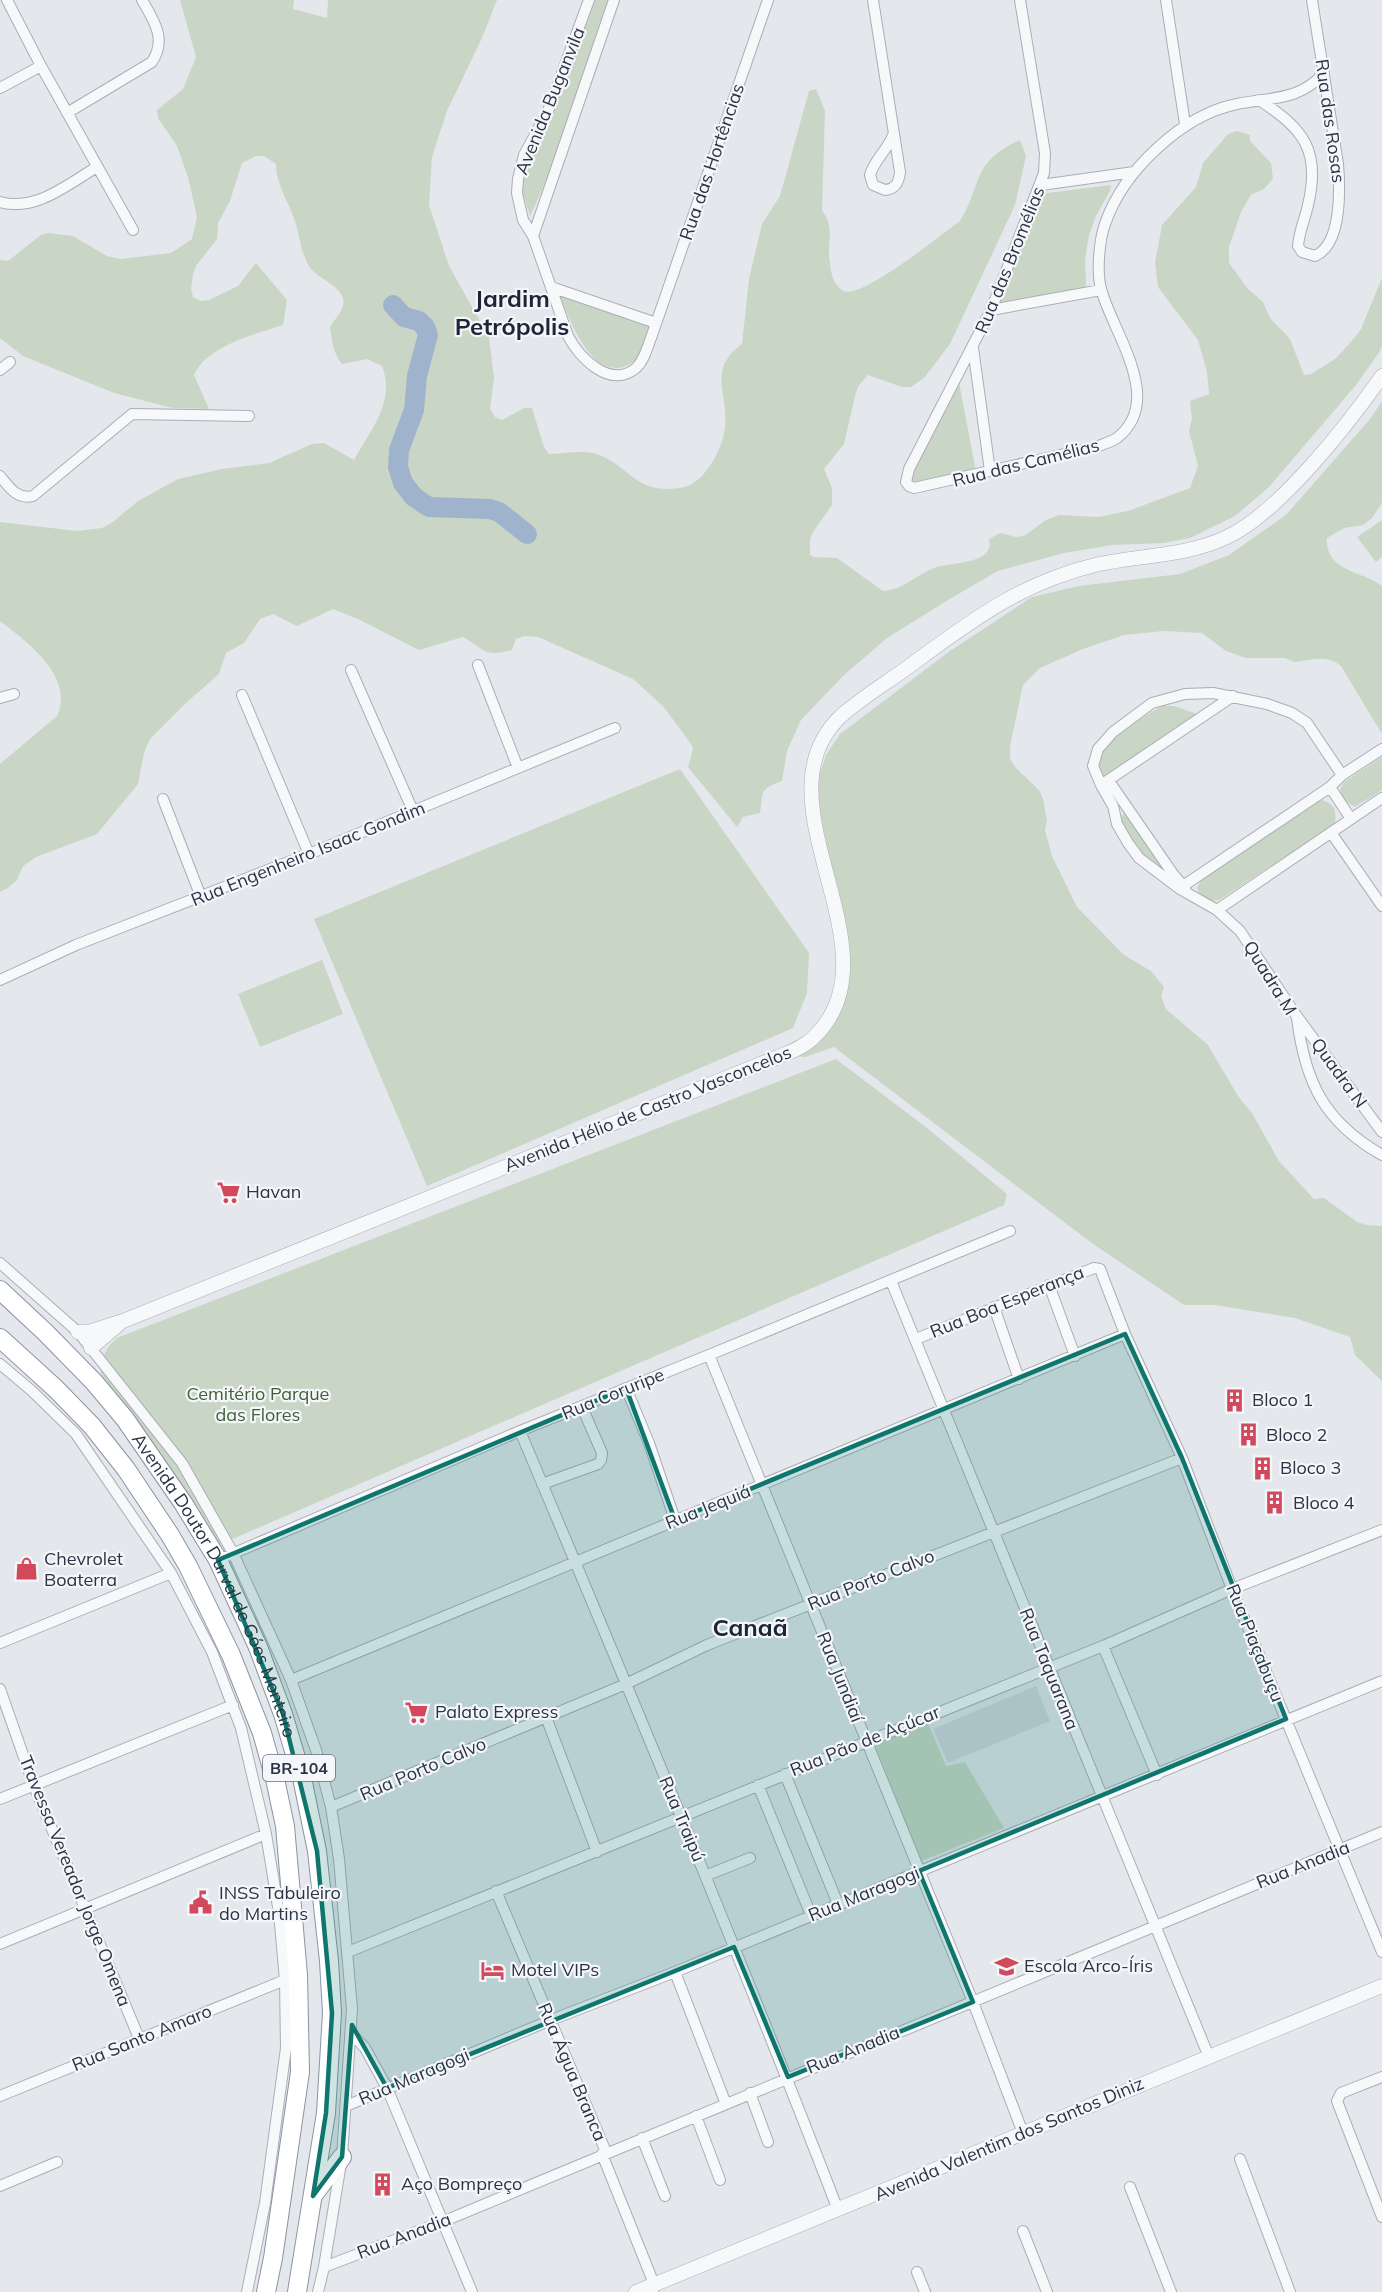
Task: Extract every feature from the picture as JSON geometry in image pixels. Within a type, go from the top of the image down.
[{"type":"highway","name":"Avenida Doutor Durval de Góes Monteiro","points":[[0,1290],[94,1382],[125,1419],[226,1557],[283,1714],[302,1778],[317,1851],[329,1961],[332,2013],[326,2113],[297,2292]]},
{"type":"highway","name":"Avenida Doutor Durval de Góes Monteiro","points":[[0,1338],[92,1426],[126,1469],[170,1535],[231,1655],[262,1733],[275,1779],[285,1826],[298,1986],[300,2073],[296,2114],[266,2292]]},
{"type":"highway","points":[[313,2196],[342,2157]]},
{"type":"street","points":[[7,0],[41,66],[134,230]]},
{"type":"street","points":[[67,113],[148,66],[159,50],[158,29],[142,0]]},
{"type":"street","name":"Avenida Buganvila","points":[[589,0],[548,111],[528,146],[521,166],[517,192],[518,205],[523,220],[533,236],[568,336],[574,349],[586,362],[608,373],[622,374],[637,367],[656,323]]},
{"type":"street","name":"Avenida Buganvila","points":[[533,236],[614,0]]},
{"type":"street","name":"Rua das Hortências","points":[[656,323],[768,0]]},
{"type":"street","points":[[873,0],[900,178],[894,187],[885,190],[873,185],[870,175],[893,135]]},
{"type":"street","name":"Rua das Bromélias","points":[[909,469],[991,310],[1044,173],[1045,153],[1020,0]]},
{"type":"street","points":[[1166,0],[1185,124]]},
{"type":"street","name":"Rua das Rosas","points":[[1259,100],[1280,113],[1296,129],[1312,158],[1312,187],[1299,246],[1302,252],[1315,256],[1323,251],[1329,242],[1335,226],[1340,187],[1312,0]]},
{"type":"street","points":[[0,88],[41,66]]},
{"type":"street","points":[[991,310],[1101,290],[1100,260],[1104,225],[1121,188],[1134,172],[1185,124],[1220,109],[1302,92],[1316,82],[1324,72]]},
{"type":"street","points":[[0,202],[26,205],[52,194],[97,167]]},
{"type":"street","points":[[1041,185],[1134,172]]},
{"type":"street","points":[[551,287],[656,323]]},
{"type":"street","name":"Rua das Camélias","points":[[909,469],[906,482],[914,488],[1096,447],[1115,440],[1127,429],[1133,418],[1137,400],[1137,385],[1133,368],[1101,290]]},
{"type":"street","points":[[973,348],[990,471]]},
{"type":"street","points":[[0,370],[10,362]]},
{"type":"street","name":"Avenida Hélio de Castro Vasconcelos","points":[[78,1332],[89,1332],[123,1321],[778,1058],[813,1038],[827,1020],[837,998],[843,974],[842,942],[812,805],[815,761],[822,741],[830,728],[842,715],[970,622],[1015,594],[1048,579],[1096,565],[1194,550],[1229,537],[1282,496],[1335,436],[1382,376]]},
{"type":"street","points":[[0,476],[11,489],[22,497],[27,498],[39,494],[123,419],[132,414],[249,416]]},
{"type":"street","points":[[478,665],[518,768]]},
{"type":"street","points":[[351,670],[413,811]]},
{"type":"street","name":"Quadra M","points":[[1197,900],[1183,886],[1093,766],[1098,748],[1113,732],[1152,703],[1185,694],[1212,693],[1233,696],[1292,712],[1307,723],[1342,775]]},
{"type":"street","points":[[0,698],[14,694]]},
{"type":"street","points":[[242,695],[309,854]]},
{"type":"street","points":[[1105,783],[1233,696]]},
{"type":"street","name":"Rua Engenheiro Isaac Gondim","points":[[0,980],[76,945],[309,854],[615,728]]},
{"type":"street","points":[[1183,886],[1330,787],[1342,775],[1382,749]]},
{"type":"street","name":"Quadra M","points":[[1105,783],[1117,824],[1139,858],[1161,877],[1217,910],[1240,931],[1296,1015],[1301,1051],[1318,1095],[1348,1131],[1382,1155]]},
{"type":"street","points":[[1330,787],[1351,819]]},
{"type":"street","points":[[163,798],[201,897]]},
{"type":"street","points":[[1217,910],[1382,798]]},
{"type":"street","points":[[1332,834],[1382,906]]},
{"type":"street","name":"Quadra N","points":[[1296,1015],[1382,1132]]},
{"type":"street","name":"Rua Coruripe","points":[[226,1557],[520,1431],[1010,1231]]},
{"type":"street","points":[[0,1263],[78,1332],[182,1463],[226,1557],[291,1680],[316,1750],[331,1807],[344,1901],[352,2000],[342,2157],[318,2292]]},
{"type":"street","name":"Rua Boa Esperança","points":[[916,1339],[1049,1285],[1098,1268]]},
{"type":"street","name":"Rua Piaçabuçu","points":[[1098,1268],[1125,1334],[1182,1458],[1232,1589],[1382,1952]]},
{"type":"street","name":"Rua Taquarana","points":[[891,1281],[1209,2057]]},
{"type":"street","points":[[1049,1285],[1075,1356]]},
{"type":"street","points":[[993,1307],[1019,1379]]},
{"type":"street","name":"Avenida Hélio de Castro Vasconcelos","points":[[91,1348],[123,1321]]},
{"type":"street","name":"Rua Jequiá","points":[[291,1680],[1125,1334]]},
{"type":"street","name":"Rua Jundiaí","points":[[708,1355],[812,1604],[825,1644],[973,2002],[1023,2133]]},
{"type":"street","points":[[0,1364],[32,1391],[76,1434],[171,1573],[212,1652],[241,1728],[266,1834],[279,1913],[285,1980],[286,2048],[265,2203],[247,2292]]},
{"type":"street","points":[[626,1388],[649,1443],[675,1520]]},
{"type":"street","points":[[542,1484],[598,1464],[602,1460],[602,1453],[582,1407]]},
{"type":"street","name":"Rua Traipú","points":[[520,1431],[681,1817],[766,2030],[788,2077],[838,2210]]},
{"type":"street","name":"Rua Porto Calvo","points":[[331,1807],[626,1684],[707,1645],[1182,1458]]},
{"type":"street","name":"Rua Pão de Açúcar","points":[[348,1952],[1103,1646],[1232,1589],[1382,1530]]},
{"type":"street","points":[[0,1643],[171,1573]]},
{"type":"street","points":[[1103,1646],[1157,1775]]},
{"type":"street","name":"Rua Maragogi","points":[[346,2106],[550,2020],[675,1972],[1157,1775],[1286,1719],[1382,1682]]},
{"type":"street","name":"Travessa Vereador Jorge Omena","points":[[0,1689],[34,1785],[139,2038]]},
{"type":"street","points":[[0,1799],[233,1705]]},
{"type":"street","points":[[546,1718],[597,1852]]},
{"type":"street","points":[[785,1774],[838,1904]]},
{"type":"street","points":[[758,1785],[811,1915]]},
{"type":"street","name":"Rua Anadia","points":[[324,2267],[442,2222],[1382,1832]]},
{"type":"street","points":[[0,1944],[266,1834]]},
{"type":"street","points":[[705,1876],[750,1858]]},
{"type":"street","name":"Rua Água Branca","points":[[496,1891],[604,2153],[653,2288]]},
{"type":"street","points":[[675,1972],[726,2104]]},
{"type":"street","name":"Rua Santo Amaro","points":[[0,2096],[285,1980]]},
{"type":"street","name":"Avenida Valentim dos Santos Diniz","points":[[636,2292],[653,2288],[1382,1986]]},
{"type":"street","points":[[351,2033],[365,2048],[387,2088],[472,2292]]},
{"type":"street","points":[[1382,2078],[1341,2093],[1337,2101],[1378,2197],[1382,2217]]},
{"type":"street","points":[[750,2094],[768,2142]]},
{"type":"street","points":[[696,2116],[720,2180]]},
{"type":"street","points":[[642,2138],[665,2196]]},
{"type":"street","points":[[1240,2159],[1290,2292]]},
{"type":"street","points":[[0,2186],[57,2162]]},
{"type":"street","points":[[1130,2187],[1170,2292]]},
{"type":"street","points":[[1023,2231],[1047,2292]]},
{"type":"street","points":[[253,2292],[273,2258]]},
{"type":"street","points":[[917,2272],[925,2292]]},
{"type":"highlighted area","points":[[1125,1334],[1182,1458],[1286,1719],[919,1871],[973,2002],[788,2077],[734,1947],[387,2088],[352,2025],[342,2157],[313,2196],[326,2113],[332,2013],[317,1851],[283,1714],[218,1560],[626,1388],[675,1520]]},
{"type":"shaded area","points":[[1036,1686],[1050,1721],[948,1763],[933,1729]]},
{"type":"green space","points":[[180,0],[294,0],[293,9],[327,18],[328,0],[497,0],[481,40],[447,111],[432,157],[429,205],[449,266],[489,337],[494,377],[490,409],[495,417],[502,420],[524,408],[532,408],[544,447],[549,454],[593,453],[608,459],[639,481],[656,488],[679,488],[697,481],[714,460],[721,444],[725,428],[722,373],[731,354],[742,344],[749,279],[762,224],[780,196],[809,91],[816,89],[825,111],[822,211],[830,229],[829,256],[832,275],[837,286],[844,291],[853,291],[884,276],[960,221],[986,165],[1004,148],[1020,140],[1026,156],[1015,205],[950,344],[924,378],[911,387],[902,387],[868,375],[856,392],[844,444],[824,469],[832,488],[832,505],[813,532],[810,539],[810,555],[837,558],[883,591],[903,585],[934,568],[977,559],[989,549],[989,539],[1000,533],[1016,537],[1024,536],[1046,520],[1059,515],[1098,517],[1128,511],[1190,488],[1198,466],[1189,431],[1192,419],[1190,401],[1209,394],[1207,372],[1198,340],[1158,287],[1155,263],[1162,225],[1196,187],[1203,163],[1228,134],[1237,131],[1250,135],[1250,141],[1271,163],[1273,179],[1264,189],[1251,195],[1241,212],[1229,247],[1229,263],[1248,289],[1263,302],[1270,318],[1290,339],[1304,375],[1311,374],[1335,359],[1351,342],[1361,329],[1382,278],[1382,346],[1356,385],[1268,488],[1235,516],[1190,538],[1164,543],[1112,545],[1064,553],[998,571],[887,638],[843,676],[801,720],[787,751],[782,781],[766,789],[762,796],[760,813],[743,817],[737,827],[688,767],[693,749],[691,744],[663,706],[633,679],[538,637],[525,636],[516,639],[512,650],[495,653],[485,651],[463,637],[419,650],[333,609],[297,626],[273,614],[260,619],[244,643],[226,653],[219,674],[150,739],[144,753],[138,784],[97,834],[36,857],[23,866],[17,880],[0,892],[0,764],[57,716],[61,701],[54,674],[45,661],[23,639],[0,621],[0,522],[77,531],[102,528],[113,522],[138,501],[178,479],[222,469],[269,463],[312,444],[324,443],[354,460],[374,427],[384,403],[386,391],[382,366],[367,359],[342,364],[337,356],[330,327],[342,309],[343,298],[338,290],[308,265],[295,221],[280,186],[276,164],[264,156],[256,156],[242,163],[230,201],[218,223],[217,239],[196,266],[191,289],[193,297],[201,301],[209,300],[238,286],[256,263],[287,300],[283,325],[233,342],[209,356],[200,365],[194,375],[209,409],[173,408],[114,393],[23,356],[0,338],[0,260],[8,261],[41,235],[48,233],[73,236],[107,256],[121,259],[171,253],[192,239],[197,217],[188,177],[177,146],[158,118],[157,110],[183,89],[196,57]]},
{"type":"green space","points":[[594,0],[608,0],[563,137],[530,216],[523,193],[523,180],[529,154],[557,103]]},
{"type":"green space","points":[[1111,185],[1089,235],[1084,289],[996,306],[1040,194]]},
{"type":"green space","points":[[559,294],[651,326],[637,359],[623,367],[611,367],[600,363],[582,342]]},
{"type":"green space","points":[[958,377],[976,472],[913,486],[908,476]]},
{"type":"green space","points":[[1382,401],[1382,503],[1372,518],[1363,525],[1344,528],[1327,538],[1332,558],[1347,569],[1382,586],[1382,734],[1341,666],[1335,662],[1324,659],[1294,662],[1285,658],[1246,658],[1226,651],[1202,633],[1164,631],[1124,635],[1083,649],[1040,668],[1023,685],[1010,746],[1010,759],[1039,790],[1043,799],[1047,820],[1045,830],[1052,856],[1077,907],[1124,955],[1151,971],[1164,987],[1161,997],[1166,1009],[1208,1045],[1238,1096],[1252,1113],[1279,1161],[1314,1199],[1324,1198],[1357,1222],[1382,1226],[1382,1381],[1355,1355],[1350,1337],[1295,1318],[1215,1305],[1184,1305],[1093,1244],[834,1047],[805,1057],[794,1056],[812,1047],[827,1034],[838,1017],[846,987],[846,942],[815,788],[826,755],[840,734],[950,651],[1032,597],[1079,586],[1180,574],[1229,555],[1286,515],[1371,418]]},
{"type":"green space","points":[[1382,520],[1382,557],[1376,562],[1357,537]]},
{"type":"green space","points":[[1162,706],[1174,706],[1200,715],[1103,778],[1099,767],[1101,756],[1107,745],[1128,727]]},
{"type":"green space","points":[[1382,757],[1382,790],[1355,807],[1343,798],[1340,789],[1344,782]]},
{"type":"green space","points":[[680,769],[809,953],[807,993],[793,1028],[427,1186],[314,919]]},
{"type":"green space","points":[[1322,800],[1332,806],[1336,814],[1335,823],[1330,827],[1219,900],[1211,901],[1200,895],[1197,888],[1201,880],[1317,801]]},
{"type":"green space","points":[[1123,814],[1129,815],[1163,866],[1160,870],[1139,853],[1119,820]]},
{"type":"green space","points":[[322,960],[343,1014],[260,1047],[238,994]]},
{"type":"green space","name":"Cemitério Parque das Flores","points":[[836,1059],[927,1128],[1007,1194],[1004,1205],[214,1547],[101,1373],[105,1353],[117,1338]]},
{"type":"green space","points":[[928,1723],[946,1766],[965,1762],[1004,1828],[921,1861],[875,1745]]},
{"type":"waterway","points":[[393,305],[404,317],[419,321],[425,327],[428,335],[417,376],[414,410],[399,450],[398,467],[403,483],[414,497],[429,507],[490,509],[499,512],[527,534]]},
{"type":"place","name":"Havan","points":[[228,1192]]},
{"type":"place","name":"Bloco 1","points":[[1234,1400]]},
{"type":"place","name":"Bloco 2","points":[[1248,1435]]},
{"type":"place","name":"Bloco 3","points":[[1262,1468]]},
{"type":"place","name":"Bloco 4","points":[[1275,1503]]},
{"type":"place","name":"Chevrolet Boaterra","points":[[26,1569]]},
{"type":"place","name":"Palato Express","points":[[417,1712]]},
{"type":"place","name":"INSS Tabuleiro do Martins","points":[[201,1903]]},
{"type":"place","name":"Escola Arco-Íris","points":[[1006,1966]]},
{"type":"place","name":"Motel VIPs","points":[[493,1970]]},
{"type":"place","name":"Aço Bompreço","points":[[383,2184]]},
{"type":"district","name":"Jardim Petrópolis","points":[[512,313]]},
{"type":"district","name":"Canaã","points":[[750,1628]]}]
